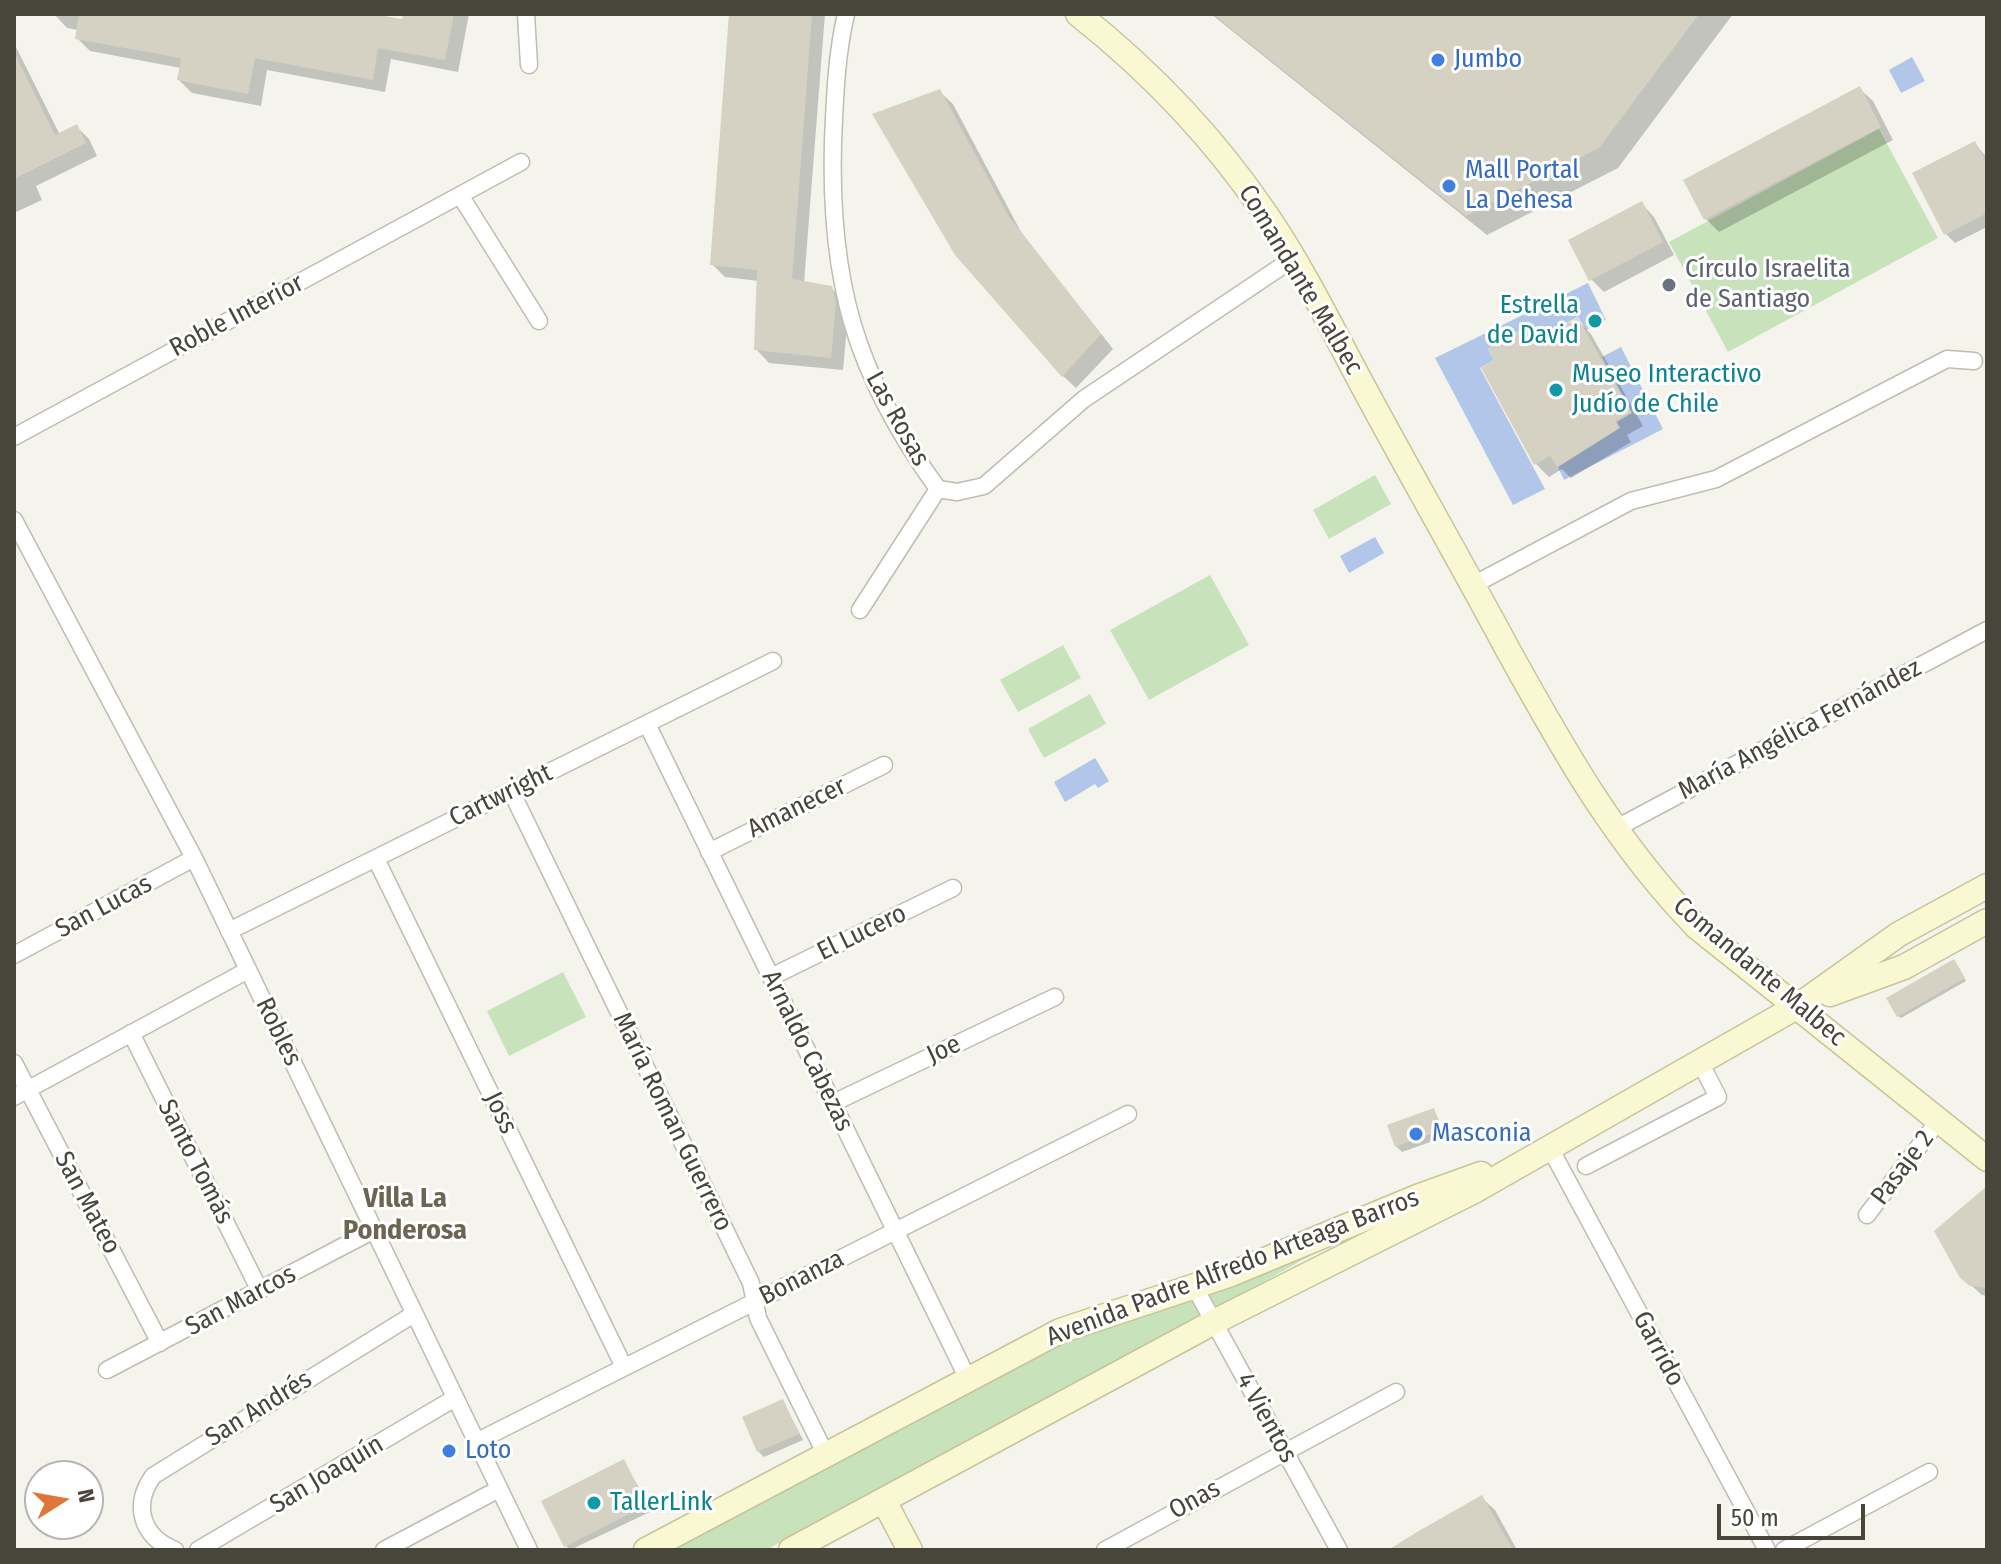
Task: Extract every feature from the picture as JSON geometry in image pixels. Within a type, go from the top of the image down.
[{"type":"main road","name":"Comandante Malbec","points":[[1078,14],[1140,67],[1208,138],[1267,216],[1294,258],[1473,585],[1613,830],[1668,898],[1698,928],[1987,1159]]},
{"type":"main road","name":"Avenida Padre Alfredo Arteaga Barros","points":[[791,1550],[820,1543],[884,1501],[1214,1322],[1411,1224],[1539,1153],[1798,1006],[1899,934],[1987,886]]},
{"type":"main road","name":"Avenida Padre Alfredo Arteaga Barros","points":[[1798,1006],[1904,967],[1987,921]]},
{"type":"main road","name":"Avenida Padre Alfredo Arteaga Barros","points":[[646,1550],[1083,1321],[1194,1286],[1417,1197],[1539,1153]]},
{"type":"main road","points":[[884,1501],[910,1550]]},
{"type":"street","points":[[526,14],[529,65]]},
{"type":"street","name":"Las Rosas","points":[[846,14],[835,66],[833,157],[834,221],[842,294],[869,374],[904,441],[938,489],[957,492],[984,486],[1084,399],[1294,258]]},
{"type":"street","name":"Roble Interior","points":[[14,437],[521,162]]},
{"type":"street","points":[[460,195],[539,321]]},
{"type":"street","points":[[1473,585],[1631,501],[1716,479],[1947,359],[1974,361]]},
{"type":"street","points":[[860,610],[938,489]]},
{"type":"street","name":"Robles","points":[[14,520],[194,858],[529,1550]]},
{"type":"street","name":"María Angélica Fernández","points":[[1613,830],[1987,630]]},
{"type":"street","name":"Cartwright","points":[[229,931],[773,661]]},
{"type":"street","name":"Arnaldo Cabezas","points":[[647,724],[968,1379]]},
{"type":"street","name":"Amanecer","points":[[709,852],[884,765]]},
{"type":"street","name":"María Roman Guerrero","points":[[511,791],[751,1283],[758,1318],[826,1455]]},
{"type":"street","name":"San Lucas","points":[[14,955],[194,858]]},
{"type":"street","name":"Joss","points":[[376,859],[624,1367]]},
{"type":"street","name":"El Lucero","points":[[771,977],[953,888]]},
{"type":"street","points":[[21,1093],[248,970]]},
{"type":"street","name":"Joe","points":[[833,1103],[1055,997]]},
{"type":"street","name":"Santo Tomás","points":[[131,1033],[260,1291]]},
{"type":"street","points":[[1586,1166],[1718,1097],[1700,1062]]},
{"type":"street","name":"San Mateo","points":[[14,1063],[21,1093],[160,1343]]},
{"type":"street","name":"Bonanza","points":[[476,1442],[1128,1114]]},
{"type":"street","name":"Pasaje 2","points":[[1867,1215],[1939,1120]]},
{"type":"street","name":"Garrido","points":[[1539,1153],[1767,1550]]},
{"type":"street","name":"San Marcos","points":[[107,1370],[374,1230]]},
{"type":"street","name":"4 Vientos","points":[[1194,1286],[1339,1550]]},
{"type":"street","name":"San Andrés","points":[[175,1550],[163,1545],[146,1530],[141,1516],[142,1502],[153,1476],[414,1314]]},
{"type":"street","name":"Onas","points":[[1105,1550],[1284,1450],[1396,1392]]},
{"type":"street","name":"San Joaquín","points":[[198,1550],[455,1398]]},
{"type":"street","points":[[1784,1550],[1929,1472]]},
{"type":"street","points":[[384,1550],[499,1489]]},
{"type":"green space","points":[[1879,129],[1938,238],[1728,352],[1669,242]]},
{"type":"green space","points":[[1375,475],[1391,504],[1329,539],[1313,510]]},
{"type":"green space","points":[[1210,575],[1249,645],[1149,700],[1110,630]]},
{"type":"green space","points":[[1063,645],[1081,678],[1018,712],[1000,680]]},
{"type":"green space","points":[[1090,694],[1106,724],[1044,758],[1028,729]]},
{"type":"green space","points":[[563,972],[586,1017],[509,1056],[487,1011]]},
{"type":"green space","points":[[1345,1236],[1118,1364],[766,1550],[669,1550],[1114,1317]]},
{"type":"water","points":[[1912,57],[1925,81],[1901,93],[1889,70]]},
{"type":"water","points":[[1588,283],[1606,320],[1586,330],[1578,317],[1526,343],[1518,331],[1488,349],[1494,360],[1480,368],[1545,489],[1513,505],[1435,358]]},
{"type":"water","points":[[1621,347],[1663,429],[1564,480],[1558,467],[1620,428],[1617,422],[1632,413],[1602,357]]},
{"type":"water","points":[[1375,537],[1384,553],[1349,573],[1340,556]]},
{"type":"water","points":[[1095,758],[1109,781],[1098,788],[1095,784],[1065,802],[1054,782]]},
{"type":"building","points":[[79,14],[372,14],[402,19],[403,14],[454,14],[445,60],[378,48],[373,80],[255,58],[248,94],[177,80],[181,58],[75,39]]},
{"type":"building","points":[[729,14],[812,14],[792,279],[832,286],[836,302],[831,358],[754,350],[757,270],[710,265]]},
{"type":"building","points":[[1213,14],[1699,14],[1599,148],[1466,216]]},
{"type":"building","points":[[14,52],[55,135],[77,124],[86,143],[14,179]]},
{"type":"building","points":[[1860,86],[1881,127],[1704,220],[1683,180]]},
{"type":"building","points":[[940,89],[1009,217],[1101,334],[1062,377],[955,255],[872,114]]},
{"type":"building","points":[[1975,141],[1987,163],[1987,213],[1944,235],[1912,173]]},
{"type":"building","points":[[1642,201],[1663,242],[1589,281],[1568,240]]},
{"type":"building","name":"Museo Interactivo Judío de Chile","points":[[1578,318],[1631,412],[1615,421],[1619,428],[1557,467],[1550,456],[1534,465],[1481,368],[1494,360],[1488,349],[1518,331],[1526,344]]},
{"type":"building","points":[[1954,959],[1965,978],[1897,1017],[1886,998]]},
{"type":"building","points":[[1434,1108],[1442,1130],[1395,1147],[1387,1125]]},
{"type":"building","points":[[1987,1186],[1987,1288],[1970,1286],[1960,1278],[1934,1231]]},
{"type":"building","points":[[783,1399],[799,1434],[757,1452],[742,1417]]},
{"type":"building","name":"TallerLink","points":[[624,1459],[647,1505],[564,1547],[541,1501]]},
{"type":"building","points":[[1482,1495],[1513,1550],[1388,1550],[1417,1532]]},
{"type":"place","name":"Jumbo","points":[[1438,60]]},
{"type":"place","name":"Mall Portal La Dehesa","points":[[1449,186]]},
{"type":"place","name":"Círculo Israelita de Santiago","points":[[1669,285]]},
{"type":"place","name":"Estrella de David","points":[[1595,321]]},
{"type":"place","name":"Museo Interactivo Judío de Chile","points":[[1556,390]]},
{"type":"place","name":"Masconia","points":[[1416,1134]]},
{"type":"place","name":"Loto","points":[[449,1451]]},
{"type":"place","name":"TallerLink","points":[[594,1503]]},
{"type":"district","name":"Villa La Ponderosa","points":[[405,1215]]}]
